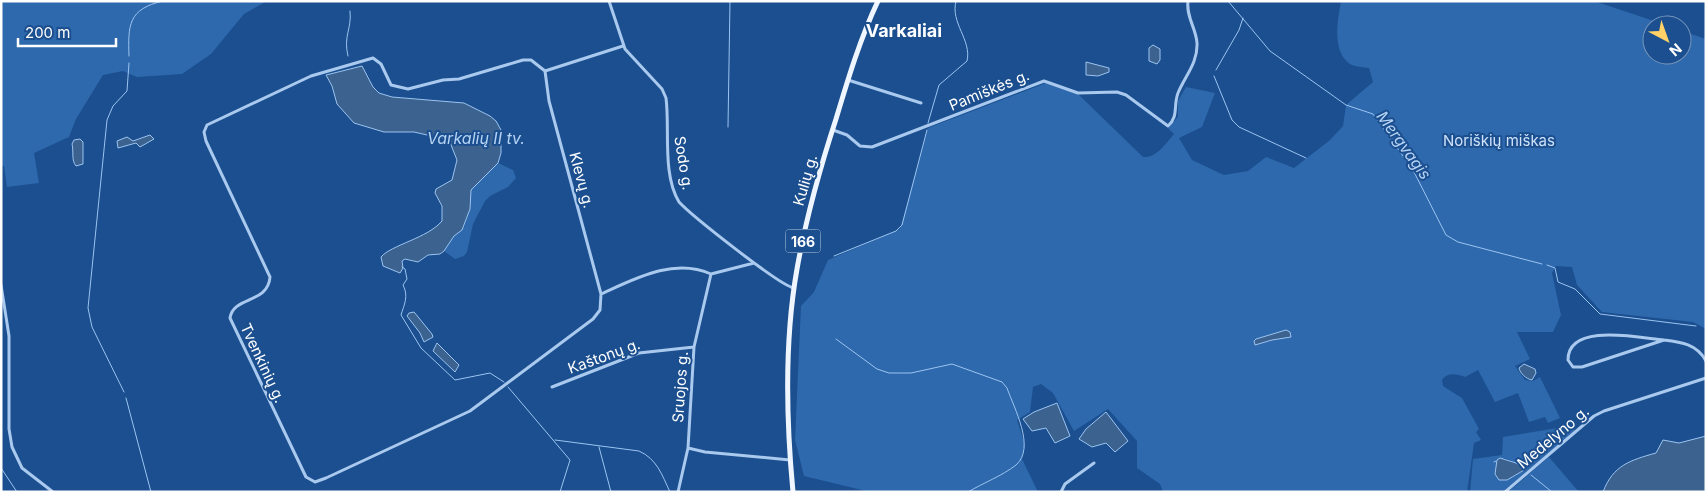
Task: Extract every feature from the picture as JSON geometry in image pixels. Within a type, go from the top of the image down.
[{"type":"main road","name":"Kulių g.","points":[[793,492],[790,460],[788,372],[794,288],[810,205],[848,80],[878,1]]},
{"type":"street","name":"Sodo g.","points":[[609,1],[623,46],[662,89],[666,98],[669,163],[677,198],[696,217],[755,263],[787,286],[794,288]]},
{"type":"street","name":"Pamiškės g.","points":[[832,130],[847,135],[860,146],[872,147],[1044,81],[1078,93],[1117,92],[1126,95],[1168,126],[1175,118],[1177,97],[1189,74],[1197,51],[1196,36],[1187,9],[1188,1]]},
{"type":"street","points":[[545,71],[623,46]]},
{"type":"street","name":"Tvenkinių g.","points":[[545,71],[531,60],[523,60],[459,79],[443,80],[408,89],[391,85],[381,64],[373,58],[311,76],[208,125],[204,132],[206,141],[270,277],[269,285],[265,292],[235,307],[231,312],[230,318],[300,468],[309,481],[314,482],[470,411],[593,319],[600,310],[601,294]]},
{"type":"street","name":"Klevų g.","points":[[545,71],[550,100],[601,294]]},
{"type":"street","points":[[848,80],[921,103]]},
{"type":"street","points":[[601,294],[662,269],[697,268],[710,274],[755,263]]},
{"type":"street","name":"Sruojos g.","points":[[678,492],[688,448],[694,347],[710,274]]},
{"type":"street","points":[[1,285],[9,336],[10,439],[15,456],[22,468],[53,492]]},
{"type":"street","points":[[1664,340],[1582,367],[1573,367],[1568,360],[1571,349],[1576,342],[1592,335],[1664,340],[1691,346],[1706,361]]},
{"type":"street","name":"Kaštonų g.","points":[[552,387],[638,353],[694,347]]},
{"type":"street","name":"Medelyno g.","points":[[1505,492],[1594,416],[1604,411],[1706,378]]},
{"type":"street","points":[[688,448],[705,452],[790,460]]},
{"type":"street","points":[[1061,492],[1065,484],[1094,464]]},
{"type":"green space","points":[[1,1],[267,1],[244,14],[211,54],[182,74],[137,77],[123,71],[103,75],[76,119],[69,137],[34,153],[39,183],[7,187],[4,166],[1,165]]},
{"type":"green space","name":"Noriškių miškas","points":[[1341,1],[1594,1],[1642,17],[1642,65],[1692,65],[1692,34],[1706,39],[1706,329],[1693,322],[1602,312],[1577,285],[1572,267],[1556,266],[1552,273],[1561,315],[1553,332],[1517,332],[1530,359],[1515,366],[1525,380],[1533,381],[1540,377],[1560,418],[1548,423],[1545,417],[1529,422],[1518,393],[1495,402],[1478,370],[1465,377],[1450,375],[1442,380],[1443,386],[1462,398],[1479,429],[1476,432],[1481,440],[1474,443],[1467,492],[1163,492],[1160,484],[1137,468],[1137,441],[1108,409],[1074,431],[1053,393],[1041,384],[1033,387],[1030,412],[1017,420],[1025,445],[1022,459],[1038,492],[870,492],[804,476],[795,440],[801,306],[814,292],[828,260],[900,229],[928,128],[1046,83],[1078,94],[1143,157],[1148,157],[1157,153],[1174,134],[1168,128],[1178,117],[1178,101],[1186,87],[1215,93],[1202,127],[1179,138],[1192,160],[1224,175],[1248,171],[1266,157],[1294,168],[1330,140],[1343,126],[1346,105],[1373,82],[1369,68],[1350,64],[1340,51],[1337,34]]},
{"type":"green space","points":[[498,163],[513,170],[516,178],[508,187],[490,196],[485,201],[473,224],[467,252],[464,256],[455,259],[444,251],[454,236],[464,227],[470,209],[471,190]]},
{"type":"green space","points":[[1569,426],[1573,427],[1575,431],[1502,492],[1470,492],[1473,459],[1502,455],[1503,437]],"holes":[[[1504,458],[1520,465],[1526,470],[1507,480]]]},
{"type":"green space","points":[[1549,457],[1579,492],[1508,492]]},
{"type":"water","points":[[1153,45],[1160,49],[1160,60],[1157,64],[1149,61],[1149,48]]},
{"type":"water","points":[[1086,62],[1109,68],[1109,72],[1098,76],[1086,75]]},
{"type":"water","name":"Varkalių II tv.","points":[[362,66],[373,87],[379,93],[392,97],[464,103],[490,116],[496,121],[501,130],[501,153],[498,163],[471,190],[470,209],[462,230],[454,236],[440,254],[428,255],[418,262],[405,259],[402,261],[403,268],[400,273],[383,266],[381,257],[428,232],[442,221],[442,206],[435,193],[436,189],[452,180],[457,160],[449,140],[414,132],[384,132],[354,123],[337,104],[332,86],[326,75]]},
{"type":"water","points":[[150,135],[154,139],[140,147],[136,143],[118,148],[117,141],[127,137],[133,141]]},
{"type":"water","points":[[80,139],[83,142],[83,164],[76,166],[73,159],[72,144],[74,140]]},
{"type":"water","points":[[414,312],[433,337],[424,342],[420,333],[407,316],[409,313]]},
{"type":"water","points":[[1286,330],[1290,332],[1291,337],[1255,345],[1254,341],[1256,339]]},
{"type":"water","points":[[437,343],[459,365],[455,372],[433,351]]},
{"type":"water","points":[[1524,364],[1535,369],[1536,373],[1532,380],[1522,374],[1519,368]]},
{"type":"water","points":[[1057,403],[1070,436],[1055,443],[1046,428],[1032,431],[1023,419],[1034,412]]},
{"type":"water","points":[[1106,412],[1128,441],[1115,452],[1106,443],[1092,447],[1079,439],[1086,429]]},
{"type":"water","points":[[1706,436],[1706,492],[1603,492],[1607,483],[1618,470],[1631,461],[1656,453],[1663,440],[1679,443]]},
{"type":"water","points":[[1500,458],[1516,463],[1526,469],[1507,480],[1499,480],[1495,474],[1497,460]]},
{"type":"waterway","points":[[129,56],[129,35],[133,20],[143,9],[151,4],[163,1]]},
{"type":"waterway","points":[[728,127],[730,1]]},
{"type":"waterway","points":[[928,123],[939,85],[967,61],[967,46],[956,17],[956,1]]},
{"type":"waterway","name":"Mergvagis","points":[[1228,1],[1270,51],[1346,105],[1373,114],[1413,170],[1446,235],[1458,242],[1542,264]]},
{"type":"waterway","points":[[348,56],[346,43],[350,11]]},
{"type":"waterway","points":[[1216,70],[1239,30],[1243,18]]},
{"type":"waterway","points":[[124,392],[92,327],[88,308],[107,120],[113,106],[127,91],[129,63]]},
{"type":"waterway","points":[[1214,76],[1232,120],[1239,127],[1306,158]]},
{"type":"waterway","points":[[834,256],[896,231],[902,225],[927,130]]},
{"type":"waterway","name":"Mergvagis","points":[[1547,265],[1555,268],[1558,282],[1575,289],[1600,314],[1696,326]]},
{"type":"waterway","points":[[402,267],[405,269],[407,279],[403,285],[406,297],[401,315],[421,348],[455,380],[490,373],[504,382]]},
{"type":"waterway","points":[[836,339],[877,369],[889,373],[911,373],[952,364],[1002,382],[1007,388],[1022,428],[1024,438],[1022,458],[1011,469],[968,492]]},
{"type":"waterway","points":[[508,387],[570,460],[560,492]]},
{"type":"waterway","points":[[126,398],[151,492]]},
{"type":"waterway","points":[[555,440],[639,451],[655,463],[670,492]]},
{"type":"waterway","points":[[599,447],[611,492]]},
{"type":"waterway","points":[[1,468],[17,492]]},
{"type":"waterway","points":[[1531,475],[1552,492]]},
{"type":"district","name":"Varkaliai","points":[[904,30]]}]
